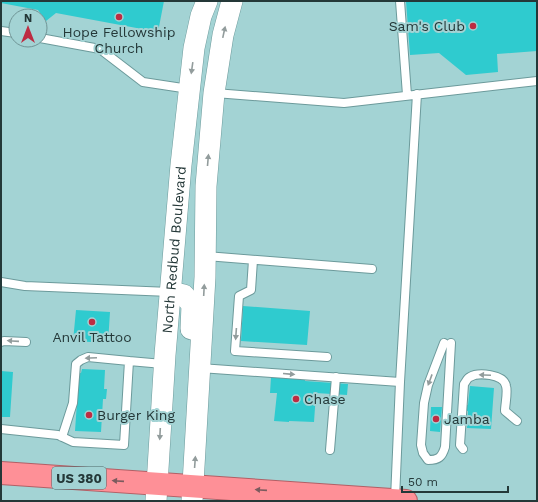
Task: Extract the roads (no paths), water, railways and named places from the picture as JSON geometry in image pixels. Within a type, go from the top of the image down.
[{"type":"highway","name":"US 380","points":[[1,473],[157,492],[401,501]]},
{"type":"street","name":"North Redbud Boulevard","points":[[157,492],[164,364],[189,89],[194,48],[200,20],[207,1]]},
{"type":"street","name":"North Redbud Boulevard","points":[[196,367],[205,256],[206,186],[214,93],[223,35],[232,1]]},
{"type":"street","points":[[189,89],[214,93]]},
{"type":"street","points":[[170,292],[184,295],[192,305],[189,355],[196,367],[199,396],[193,493]]},
{"type":"lane","points":[[400,1],[407,95]]},
{"type":"lane","points":[[48,39],[100,49],[143,82],[189,89]]},
{"type":"lane","points":[[214,93],[344,102],[537,80]]},
{"type":"lane","points":[[401,501],[400,382],[417,94]]},
{"type":"lane","points":[[205,256],[372,269]]},
{"type":"lane","points":[[253,260],[251,290],[239,296],[235,351],[327,357]]},
{"type":"lane","points":[[1,282],[25,286],[170,292]]},
{"type":"lane","points":[[1,342],[26,342]]},
{"type":"lane","points":[[448,343],[445,447],[443,455],[436,460],[428,460],[423,454],[421,445],[424,403],[428,386],[448,343]]},
{"type":"lane","points":[[62,437],[73,403],[76,364],[81,360],[88,358],[129,360],[164,364]]},
{"type":"lane","points":[[1,429],[58,435],[74,442],[124,446],[129,360]]},
{"type":"lane","points":[[196,367],[400,382]]},
{"type":"lane","points":[[463,449],[460,444],[464,384],[468,378],[476,375],[497,376],[503,380],[506,385],[505,411],[517,421]]},
{"type":"lane","points":[[330,450],[336,377]]},
{"type":"place","name":"Hope Fellowship Church","points":[[119,17]]},
{"type":"place","name":"Sam's Club","points":[[473,26]]},
{"type":"place","name":"Anvil Tattoo","points":[[92,322]]},
{"type":"place","name":"Chase","points":[[296,399]]},
{"type":"place","name":"Burger King","points":[[89,415]]},
{"type":"place","name":"Jamba","points":[[436,419]]}]
